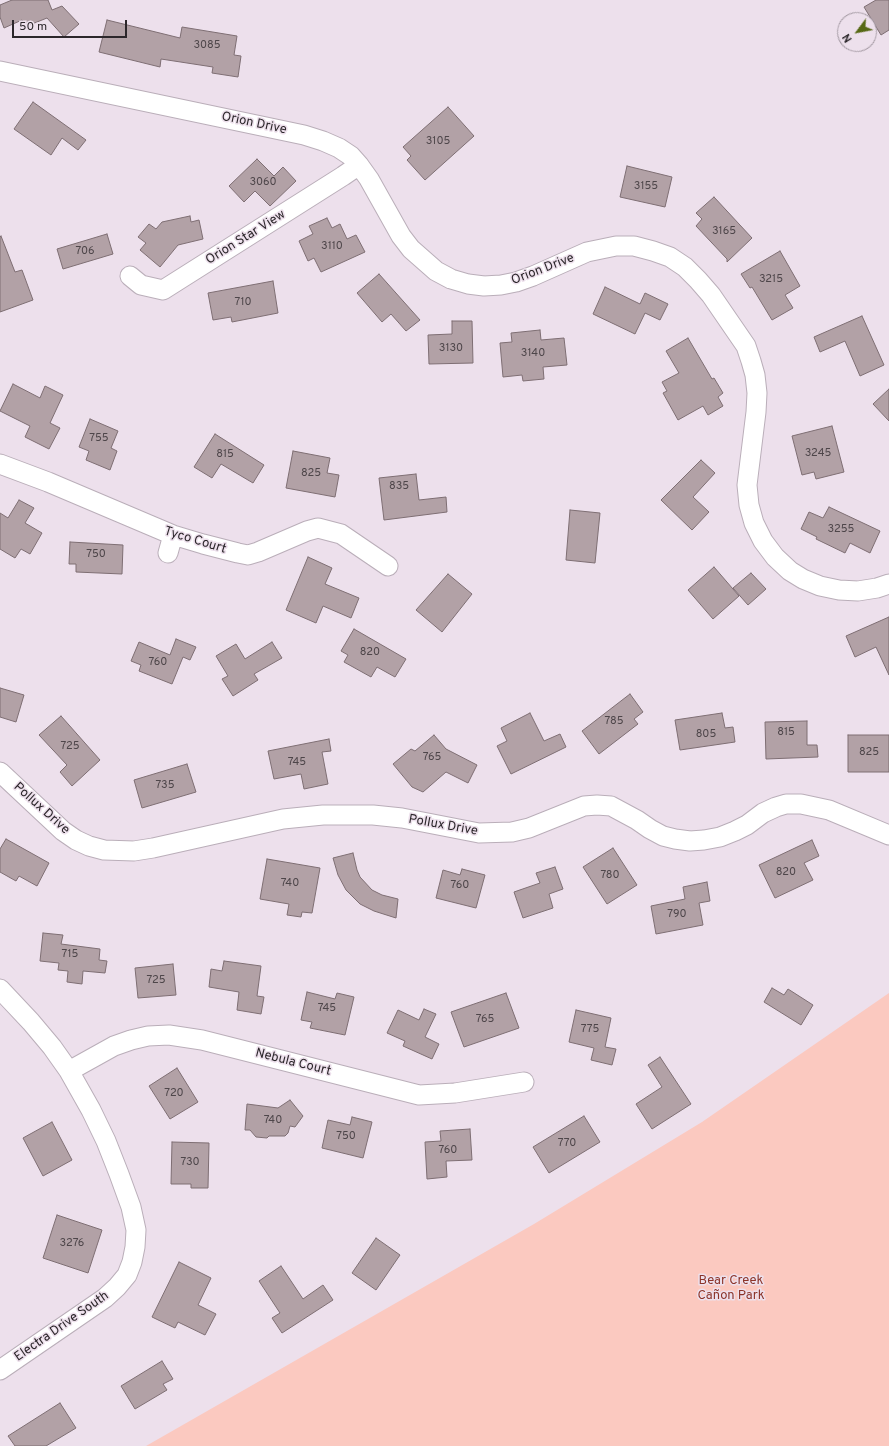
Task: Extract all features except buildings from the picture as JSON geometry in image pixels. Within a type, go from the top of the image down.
[{"type":"street","name":"Orion Drive","points":[[0,71],[304,135],[339,148],[351,156],[369,179],[401,236],[411,249],[436,271],[468,284],[501,286],[533,276],[587,252],[616,246],[634,246],[670,257],[685,267],[711,295],[746,346],[755,375],[756,393],[756,412],[747,485],[749,505],[754,523],[763,541],[775,557],[790,571],[803,579],[820,586],[839,590],[858,591],[877,588],[889,584]]},
{"type":"street","name":"Orion Star View","points":[[130,276],[141,285],[162,290],[359,165]]},
{"type":"street","name":"Tyco Court","points":[[0,464],[48,482],[173,535],[238,554],[248,555],[258,552],[307,531],[318,528],[341,534],[388,566]]},
{"type":"street","points":[[168,553],[173,535]]},
{"type":"street","name":"Pollux Drive","points":[[0,772],[63,831],[76,840],[89,846],[104,850],[134,851],[153,848],[283,819],[323,815],[373,815],[402,818],[479,833],[512,832],[529,828],[584,806],[597,805],[611,806],[663,836],[690,841],[720,837],[747,825],[763,813],[786,804],[816,806],[889,835]]},
{"type":"street","name":"Electra Drive South","points":[[0,989],[31,1022],[52,1047],[69,1071],[91,1110],[106,1141],[131,1207],[136,1230],[132,1262],[118,1287],[105,1298],[0,1370]]},
{"type":"street","name":"Nebula Court","points":[[69,1071],[108,1049],[131,1040],[148,1036],[169,1035],[202,1040],[419,1095],[455,1093],[524,1082]]},
{"type":"green space","name":"Bear Creek Cañon Park","points":[[889,993],[889,1446],[146,1446],[534,1224],[702,1122]]}]
